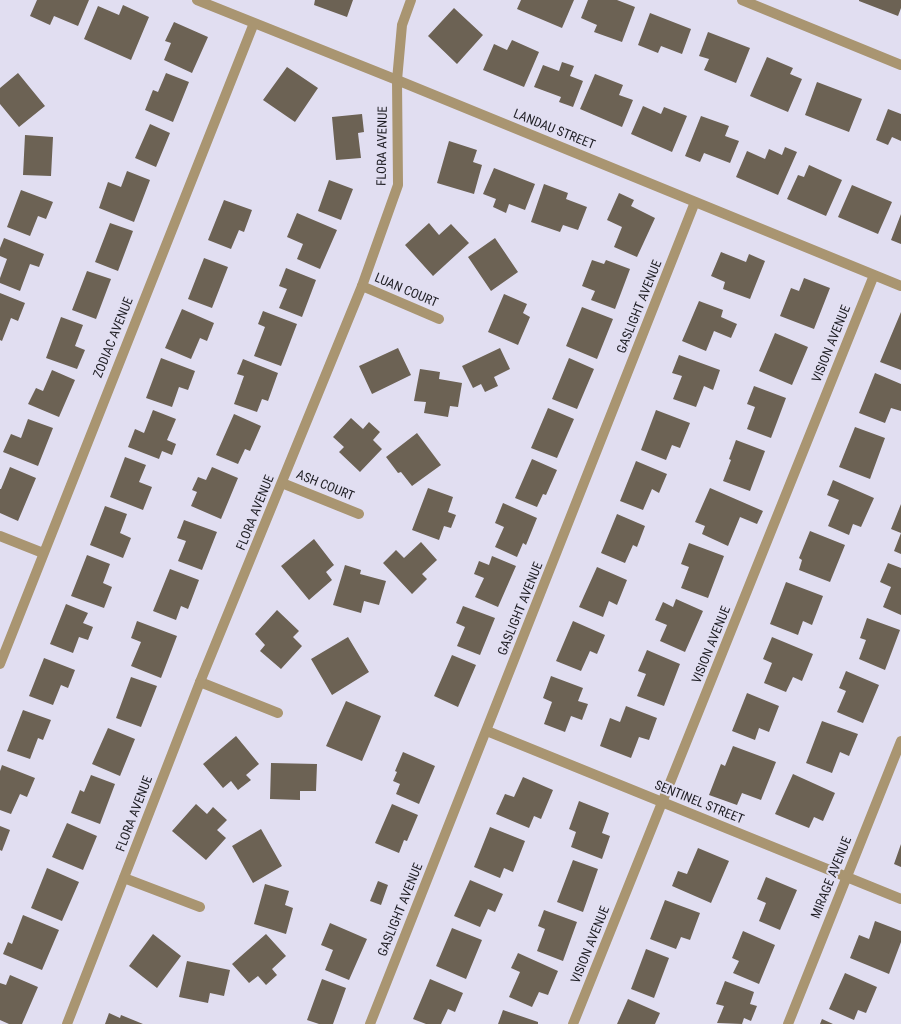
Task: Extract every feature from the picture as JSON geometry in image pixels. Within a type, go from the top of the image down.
[{"type":"street","name":"LANDAU STREET","points":[[197,0],[901,286]]},
{"type":"street","name":"FLORA AVENUE","points":[[67,1024],[200,682],[362,286],[398,185],[397,80],[402,25],[411,0]]},
{"type":"street","points":[[742,0],[901,65]]},
{"type":"street","name":"ZODIAC AVENUE","points":[[0,664],[254,23]]},
{"type":"street","name":"GASLIGHT AVENUE","points":[[370,1024],[695,202]]},
{"type":"street","name":"VISION AVENUE","points":[[573,1024],[874,275]]},
{"type":"street","name":"LUAN COURT","points":[[362,286],[439,319]]},
{"type":"street","name":"ASH COURT","points":[[282,483],[359,514]]},
{"type":"street","points":[[0,536],[43,553]]},
{"type":"street","points":[[200,682],[278,713]]},
{"type":"street","name":"SENTINEL STREET","points":[[487,731],[901,899]]},
{"type":"street","name":"MIRAGE AVENUE","points":[[788,1024],[901,741]]},
{"type":"street","points":[[124,878],[200,907]]},
{"type":"building","points":[[37,0],[89,0],[78,26],[54,16],[50,25],[30,16]]},
{"type":"building","points":[[315,0],[353,0],[347,17],[314,5]]},
{"type":"building","points":[[521,0],[574,0],[562,28],[517,9]]},
{"type":"building","points":[[588,0],[617,0],[635,7],[622,42],[594,32],[597,25],[581,18]]},
{"type":"building","points":[[859,0],[901,0],[901,8],[898,16]]},
{"type":"building","points":[[123,5],[149,17],[131,60],[84,39],[98,6],[119,15]]},
{"type":"building","points":[[454,8],[483,35],[457,64],[428,36]]},
{"type":"building","points":[[650,13],[691,29],[682,54],[661,46],[658,53],[638,45]]},
{"type":"building","points":[[174,22],[208,37],[192,73],[164,60],[171,43],[165,41]]},
{"type":"building","points":[[708,32],[750,48],[736,83],[704,70],[709,59],[699,56]]},
{"type":"building","points":[[512,40],[539,52],[524,87],[483,70],[494,44],[507,50]]},
{"type":"building","points":[[767,57],[793,68],[790,74],[802,79],[788,112],[750,96]]},
{"type":"building","points":[[562,62],[574,66],[570,76],[583,81],[573,107],[559,102],[561,97],[534,87],[543,65],[559,71]]},
{"type":"building","points":[[287,67],[318,88],[295,122],[263,100]]},
{"type":"building","points":[[18,73],[45,106],[19,127],[0,104],[0,88]]},
{"type":"building","points":[[166,73],[189,82],[173,122],[145,110],[153,90],[158,92]]},
{"type":"building","points":[[595,74],[623,85],[619,95],[633,100],[622,127],[580,109]]},
{"type":"building","points":[[817,82],[862,99],[849,132],[805,115]]},
{"type":"building","points":[[643,106],[661,114],[664,107],[687,116],[672,152],[631,134]]},
{"type":"building","points":[[888,109],[901,114],[901,141],[892,137],[888,145],[876,140]]},
{"type":"building","points":[[362,114],[364,132],[358,133],[361,158],[336,160],[332,117]]},
{"type":"building","points":[[701,116],[729,126],[725,136],[739,141],[730,163],[704,153],[700,162],[685,156]]},
{"type":"building","points":[[150,124],[170,133],[156,167],[135,158]]},
{"type":"building","points":[[25,135],[53,137],[51,176],[23,175]]},
{"type":"building","points":[[449,141],[477,150],[473,162],[482,165],[474,194],[437,183]]},
{"type":"building","points":[[785,147],[797,152],[778,195],[736,177],[747,151],[765,159],[769,149],[782,155]]},
{"type":"building","points":[[809,165],[842,180],[826,216],[787,199],[798,175],[804,177]]},
{"type":"building","points":[[494,168],[535,184],[525,210],[509,204],[506,213],[493,207],[496,199],[483,194]]},
{"type":"building","points":[[127,171],[150,180],[134,222],[99,208],[108,182],[121,187]]},
{"type":"building","points":[[329,180],[353,189],[341,220],[318,211]]},
{"type":"building","points":[[544,184],[568,193],[566,199],[587,207],[578,230],[563,225],[560,232],[531,222]]},
{"type":"building","points":[[852,185],[892,202],[878,234],[838,217]]},
{"type":"building","points":[[21,190],[53,202],[46,219],[38,216],[30,236],[7,227]]},
{"type":"building","points":[[619,193],[634,200],[631,206],[655,218],[637,257],[614,247],[622,227],[607,220]]},
{"type":"building","points":[[224,200],[252,210],[244,232],[239,230],[231,249],[208,240]]},
{"type":"building","points":[[297,213],[337,230],[320,269],[297,259],[303,244],[287,237]]},
{"type":"building","points":[[901,214],[901,244],[891,240]]},
{"type":"building","points":[[110,223],[133,231],[118,271],[95,262]]},
{"type":"building","points":[[429,223],[439,235],[451,224],[469,243],[433,276],[405,245]]},
{"type":"building","points":[[4,238],[44,254],[39,267],[30,264],[20,291],[0,283],[0,278],[7,259],[0,256],[0,248]]},
{"type":"building","points":[[495,238],[518,272],[491,291],[468,257]]},
{"type":"building","points":[[721,252],[746,262],[749,254],[765,261],[750,299],[723,289],[725,282],[711,276]]},
{"type":"building","points":[[204,258],[228,267],[212,308],[188,299]]},
{"type":"building","points":[[592,260],[604,264],[606,260],[630,269],[615,309],[591,300],[595,291],[582,286]]},
{"type":"building","points":[[286,268],[316,280],[302,317],[279,308],[287,289],[279,286]]},
{"type":"building","points":[[87,271],[111,279],[96,319],[72,310]]},
{"type":"building","points":[[804,278],[830,288],[814,329],[780,316],[791,288],[799,291]]},
{"type":"building","points":[[0,293],[25,303],[18,321],[11,318],[2,341],[0,340]]},
{"type":"building","points":[[504,294],[527,304],[523,313],[530,317],[518,345],[488,332]]},
{"type":"building","points":[[699,301],[723,310],[721,317],[737,324],[731,338],[714,331],[706,351],[682,341]]},
{"type":"building","points":[[582,307],[613,319],[597,359],[566,346]]},
{"type":"building","points":[[182,309],[214,323],[207,341],[200,338],[191,359],[165,348]]},
{"type":"building","points":[[263,311],[297,324],[281,366],[254,356],[265,327],[258,324]]},
{"type":"building","points":[[901,312],[901,370],[880,362]]},
{"type":"building","points":[[61,317],[83,325],[75,346],[85,350],[77,369],[46,358]]},
{"type":"building","points":[[775,333],[808,347],[792,385],[759,371]]},
{"type":"building","points":[[398,348],[411,375],[372,394],[359,366]]},
{"type":"building","points":[[500,348],[510,369],[494,377],[498,386],[485,392],[481,384],[473,388],[462,366]]},
{"type":"building","points":[[679,355],[720,370],[713,390],[704,386],[696,407],[673,399],[682,376],[672,373]]},
{"type":"building","points":[[161,358],[195,371],[188,390],[179,387],[172,407],[146,398]]},
{"type":"building","points":[[569,358],[594,369],[577,409],[552,399]]},
{"type":"building","points":[[243,359],[278,373],[268,401],[262,399],[257,412],[234,404],[244,376],[237,374]]},
{"type":"building","points":[[420,369],[440,372],[439,379],[462,383],[458,407],[450,406],[448,417],[424,413],[426,402],[414,401]]},
{"type":"building","points":[[52,370],[75,380],[59,417],[28,404],[36,388],[43,391]]},
{"type":"building","points":[[875,373],[901,384],[901,411],[891,408],[885,423],[859,413]]},
{"type":"building","points":[[754,386],[786,398],[771,438],[747,429],[755,407],[747,404]]},
{"type":"building","points":[[548,408],[574,419],[557,458],[531,448]]},
{"type":"building","points":[[153,410],[176,419],[167,440],[176,444],[172,455],[162,451],[159,459],[128,447],[135,429],[144,433]]},
{"type":"building","points":[[656,410],[690,423],[680,448],[672,445],[666,460],[641,450]]},
{"type":"building","points":[[234,414],[261,426],[250,451],[245,449],[238,464],[216,455]]},
{"type":"building","points":[[351,418],[363,429],[369,422],[380,432],[373,440],[382,449],[360,472],[339,452],[344,447],[333,437]]},
{"type":"building","points":[[28,419],[53,428],[38,466],[3,452],[11,434],[21,438]]},
{"type":"building","points":[[855,427],[885,438],[870,479],[839,467]]},
{"type":"building","points":[[417,433],[441,465],[412,486],[401,472],[398,473],[386,457]]},
{"type":"building","points":[[736,440],[765,451],[750,491],[723,481],[731,460],[729,459]]},
{"type":"building","points":[[125,457],[146,465],[139,482],[152,487],[143,510],[110,497]]},
{"type":"building","points":[[532,459],[557,470],[546,495],[543,494],[537,507],[515,498]]},
{"type":"building","points":[[636,461],[667,474],[659,493],[652,489],[643,510],[620,501]]},
{"type":"building","points":[[10,467],[36,478],[18,521],[0,513],[0,489]]},
{"type":"building","points":[[212,467],[238,478],[221,519],[191,506],[197,492],[192,490],[198,477],[206,480]]},
{"type":"building","points":[[833,480],[874,498],[861,527],[853,524],[849,535],[828,526],[839,500],[827,495]]},
{"type":"building","points":[[428,488],[453,497],[448,512],[456,515],[451,528],[444,526],[439,540],[412,530]]},
{"type":"building","points":[[710,488],[763,511],[757,524],[740,517],[728,546],[702,534],[705,526],[695,522]]},
{"type":"building","points":[[503,503],[537,518],[526,545],[523,543],[517,557],[495,547],[504,527],[495,523]]},
{"type":"building","points":[[901,504],[901,533],[891,529]]},
{"type":"building","points":[[105,506],[127,514],[120,533],[131,538],[123,558],[90,545]]},
{"type":"building","points":[[617,514],[645,526],[637,547],[633,545],[625,563],[601,553]]},
{"type":"building","points":[[184,520],[217,532],[202,570],[178,561],[186,541],[177,538]]},
{"type":"building","points":[[810,531],[845,545],[830,582],[799,570],[802,560],[799,558]]},
{"type":"building","points":[[901,533],[901,554],[894,551]]},
{"type":"building","points":[[314,539],[334,565],[326,572],[332,580],[309,600],[281,566]]},
{"type":"building","points":[[421,542],[437,560],[422,574],[427,579],[412,594],[383,563],[396,550],[404,558]]},
{"type":"building","points":[[689,543],[724,556],[708,598],[681,588],[689,567],[681,564]]},
{"type":"building","points":[[87,555],[110,564],[103,583],[112,587],[104,608],[71,596]]},
{"type":"building","points":[[492,556],[516,566],[498,607],[475,597],[484,578],[474,574],[479,561],[489,565]]},
{"type":"building","points":[[888,563],[901,568],[901,615],[883,607],[891,587],[880,582]]},
{"type":"building","points":[[345,565],[361,570],[360,574],[386,581],[379,605],[364,601],[361,613],[333,605]]},
{"type":"building","points":[[597,567],[627,580],[617,605],[609,601],[603,617],[579,607]]},
{"type":"building","points":[[170,569],[199,580],[188,609],[181,606],[176,620],[153,611]]},
{"type":"building","points":[[786,582],[823,596],[812,625],[803,621],[798,635],[770,624]]},
{"type":"building","points":[[676,599],[703,611],[685,652],[660,641],[667,625],[655,620],[663,602],[673,607]]},
{"type":"building","points":[[66,604],[88,613],[83,623],[93,627],[88,640],[79,637],[73,653],[50,644]]},
{"type":"building","points":[[463,606],[495,618],[480,655],[457,646],[465,627],[456,623]]},
{"type":"building","points":[[277,610],[299,631],[293,637],[302,646],[281,669],[260,651],[265,645],[255,634]]},
{"type":"building","points":[[867,618],[900,630],[885,670],[859,659],[866,640],[860,638]]},
{"type":"building","points":[[137,621],[177,636],[161,678],[131,666],[141,642],[131,638]]},
{"type":"building","points":[[573,621],[605,635],[597,654],[590,651],[581,671],[556,661]]},
{"type":"building","points":[[348,637],[369,672],[332,695],[311,659]]},
{"type":"building","points":[[772,637],[813,654],[802,681],[793,677],[786,692],[764,683],[772,663],[763,659]]},
{"type":"building","points":[[647,650],[680,664],[664,706],[637,696],[646,674],[638,671]]},
{"type":"building","points":[[452,655],[476,665],[458,707],[434,696]]},
{"type":"building","points":[[44,658],[75,670],[68,688],[61,685],[53,705],[29,696]]},
{"type":"building","points":[[846,671],[879,685],[863,723],[837,712],[846,691],[839,688]]},
{"type":"building","points":[[551,676],[583,688],[578,701],[588,704],[582,720],[571,716],[565,732],[544,724],[552,702],[543,698]]},
{"type":"building","points":[[131,677],[157,686],[141,727],[116,718]]},
{"type":"building","points":[[747,693],[779,706],[769,732],[759,728],[755,740],[732,731]]},
{"type":"building","points":[[346,701],[381,716],[362,761],[326,746]]},
{"type":"building","points":[[626,706],[657,718],[649,740],[639,737],[631,758],[600,746],[610,718],[620,722]]},
{"type":"building","points":[[23,710],[51,720],[43,740],[38,738],[30,759],[7,751]]},
{"type":"building","points":[[822,721],[858,734],[849,756],[840,752],[832,773],[806,763]]},
{"type":"building","points":[[108,728],[135,739],[120,776],[92,764]]},
{"type":"building","points":[[236,736],[259,764],[246,775],[251,780],[238,790],[231,781],[223,788],[203,764]]},
{"type":"building","points":[[733,746],[776,762],[761,800],[742,793],[737,805],[709,795],[721,764],[725,766]]},
{"type":"building","points":[[403,752],[435,766],[419,804],[396,794],[400,784],[393,781],[397,772],[395,771]]},
{"type":"building","points":[[271,763],[317,764],[316,791],[300,791],[300,800],[270,799]]},
{"type":"building","points":[[2,765],[35,778],[27,797],[20,794],[11,814],[0,810],[0,771]]},
{"type":"building","points":[[793,774],[835,793],[823,821],[814,817],[809,828],[775,814]]},
{"type":"building","points":[[91,775],[115,784],[100,824],[71,813],[80,790],[84,792]]},
{"type":"building","points":[[523,777],[553,790],[541,819],[534,816],[529,828],[496,814],[505,794],[514,797]]},
{"type":"building","points":[[579,801],[609,813],[602,833],[610,836],[602,859],[571,847],[576,832],[569,829]]},
{"type":"building","points":[[196,804],[207,814],[213,807],[227,820],[217,830],[226,838],[206,860],[172,831]]},
{"type":"building","points":[[392,804],[418,815],[407,841],[404,840],[399,853],[375,843]]},
{"type":"building","points":[[67,823],[97,836],[83,870],[52,857]]},
{"type":"building","points":[[0,826],[10,830],[2,851],[0,850]]},
{"type":"building","points":[[490,827],[525,841],[513,872],[504,868],[500,878],[474,867]]},
{"type":"building","points":[[261,829],[282,866],[253,883],[232,846]]},
{"type":"building","points":[[901,844],[901,867],[894,864]]},
{"type":"building","points":[[698,848],[729,861],[711,903],[672,886],[678,871],[687,874]]},
{"type":"building","points":[[573,860],[598,869],[583,912],[557,902]]},
{"type":"building","points":[[47,868],[79,882],[62,921],[31,908]]},
{"type":"building","points":[[766,877],[797,890],[780,930],[759,921],[766,903],[757,899]]},
{"type":"building","points":[[470,880],[503,894],[495,912],[488,909],[480,927],[454,916]]},
{"type":"building","points":[[378,881],[388,885],[381,905],[370,901]]},
{"type":"building","points":[[265,884],[289,891],[285,905],[293,908],[286,934],[254,924]]},
{"type":"building","points":[[665,900],[700,913],[690,940],[681,937],[676,949],[650,939]]},
{"type":"building","points":[[544,910],[577,922],[563,961],[537,951],[545,929],[538,926]]},
{"type":"building","points":[[23,915],[59,930],[42,970],[3,954],[8,942],[12,944]]},
{"type":"building","points":[[875,921],[901,931],[901,942],[889,974],[850,958],[859,935],[869,939]]},
{"type":"building","points":[[330,923],[367,939],[349,980],[325,970],[333,950],[321,945]]},
{"type":"building","points":[[452,928],[482,940],[466,979],[436,966]]},
{"type":"building","points":[[743,931],[775,945],[759,984],[733,973],[739,961],[732,958]]},
{"type":"building","points":[[153,934],[181,956],[157,988],[129,966]]},
{"type":"building","points":[[266,934],[286,956],[272,969],[277,975],[266,985],[258,976],[249,983],[232,964]]},
{"type":"building","points":[[646,949],[669,958],[654,998],[631,989]]},
{"type":"building","points":[[518,953],[558,971],[548,995],[539,992],[532,1007],[509,997],[520,972],[511,968]]},
{"type":"building","points":[[187,961],[230,970],[224,996],[210,993],[208,1003],[179,997]]},
{"type":"building","points":[[845,973],[877,987],[866,1013],[858,1010],[854,1020],[829,1009]]},
{"type":"building","points":[[10,975],[38,987],[22,1024],[9,1024],[0,1020],[0,983],[6,985]]},
{"type":"building","points":[[322,979],[346,988],[333,1024],[319,1024],[307,1020]]},
{"type":"building","points":[[430,979],[463,993],[455,1012],[448,1009],[441,1024],[426,1024],[413,1019]]},
{"type":"building","points":[[725,981],[754,992],[750,1004],[757,1006],[751,1021],[744,1018],[742,1024],[717,1023],[724,1006],[716,1004]]},
{"type":"building","points":[[628,999],[660,1013],[655,1024],[617,1024]]},
{"type":"building","points":[[503,1010],[538,1022],[538,1024],[498,1024]]},
{"type":"building","points":[[109,1013],[120,1018],[121,1015],[143,1024],[105,1024]]},
{"type":"building","points":[[822,1019],[833,1024],[820,1024]]}]
